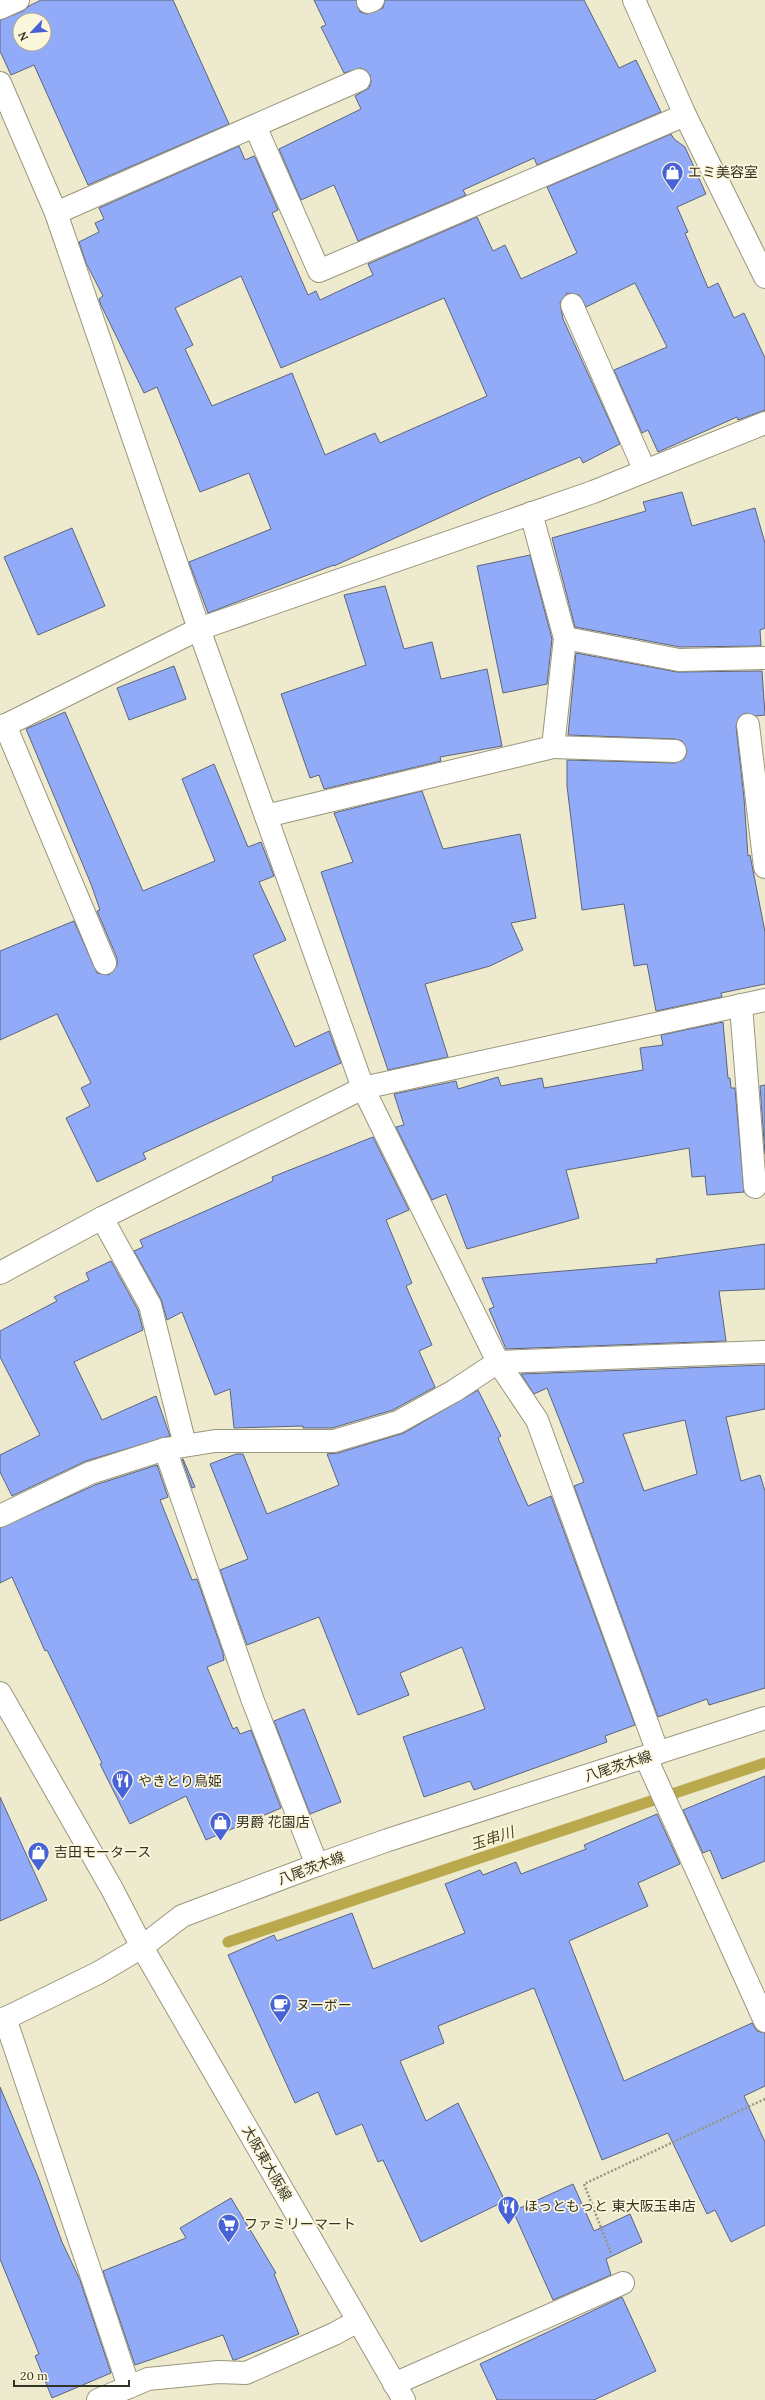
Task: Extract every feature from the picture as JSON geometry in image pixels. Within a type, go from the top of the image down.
[{"type":"street","points":[[0,8],[18,0]]},
{"type":"street","points":[[634,0],[685,115],[765,277]]},
{"type":"street","points":[[56,213],[359,80]]},
{"type":"street","points":[[0,83],[56,213],[199,630],[363,1088],[498,1362],[537,1420],[652,1756],[765,2021]]},
{"type":"street","points":[[255,126],[319,271],[685,115]]},
{"type":"street","points":[[572,305],[645,471]]},
{"type":"street","points":[[105,962],[3,727],[199,630],[531,513],[645,471],[765,423]]},
{"type":"street","points":[[531,513],[565,638],[553,747]]},
{"type":"street","points":[[565,638],[679,660],[765,658]]},
{"type":"street","points":[[748,725],[765,868]]},
{"type":"street","points":[[266,816],[553,747],[675,751]]},
{"type":"street","points":[[0,1273],[102,1218],[363,1088],[765,1000]]},
{"type":"street","points":[[741,1005],[755,1188]]},
{"type":"street","points":[[102,1218],[150,1305],[175,1447],[253,1701],[317,1865]]},
{"type":"street","points":[[0,1516],[90,1473],[175,1447],[215,1441],[334,1440],[398,1422],[454,1391],[498,1362],[765,1352]]},
{"type":"street","points":[[0,1693],[112,1889],[142,1947]]},
{"type":"street","name":"八尾茨木線","points":[[3,2019],[98,1973],[142,1947],[182,1916],[388,1840],[652,1756],[765,1718]]},
{"type":"street","name":"大阪東大阪線","points":[[142,1947],[399,2392]]},
{"type":"street","points":[[3,2019],[129,2387]]},
{"type":"street","points":[[399,2392],[623,2283]]},
{"type":"street","points":[[98,2400],[148,2379],[218,2372],[246,2373],[334,2334],[358,2321]]},
{"type":"path","points":[[623,2283],[584,2184],[765,2099]]},
{"type":"building","points":[[41,0],[173,0],[229,124],[88,185],[34,65],[11,75],[0,51],[0,20],[12,15],[12,52],[52,52],[52,12],[20,12]]},
{"type":"building","points":[[314,0],[356,0],[360,12],[367,14],[383,8],[385,0],[584,0],[619,68],[636,60],[661,112],[537,165],[534,158],[463,190],[466,195],[358,241],[334,185],[301,200],[279,149],[361,109],[355,96],[369,88],[371,82],[370,75],[361,68],[344,73],[321,27],[326,25]]},
{"type":"building","points":[[671,134],[674,139],[685,147],[706,194],[677,207],[688,232],[685,233],[708,288],[718,283],[734,318],[744,313],[765,358],[765,410],[738,420],[737,417],[658,452],[648,430],[642,433],[614,370],[667,347],[635,283],[586,307],[579,295],[567,293],[560,303],[563,319],[620,444],[583,463],[580,457],[489,495],[334,566],[208,613],[189,562],[271,529],[249,473],[200,492],[157,387],[144,393],[101,305],[99,299],[103,296],[86,263],[79,242],[99,232],[95,223],[104,219],[99,208],[239,146],[245,160],[254,156],[256,159],[278,210],[272,213],[308,295],[316,291],[320,300],[373,275],[368,264],[477,217],[493,251],[505,245],[521,279],[577,253],[547,187]],"holes":[[[241,276],[281,368],[444,298],[487,396],[380,443],[375,433],[325,455],[292,373],[212,406],[185,349],[193,345],[175,308]]]},
{"type":"building","points":[[682,492],[692,526],[755,508],[765,543],[765,628],[760,630],[761,646],[680,647],[575,627],[552,538],[646,511],[643,502]]},
{"type":"building","points":[[72,528],[105,606],[38,635],[4,557]]},
{"type":"building","points":[[530,555],[552,639],[547,684],[503,693],[477,566]]},
{"type":"building","points":[[385,586],[404,649],[432,642],[441,679],[487,669],[502,746],[440,757],[441,761],[324,789],[319,775],[310,778],[281,694],[366,665],[344,595]]},
{"type":"building","points":[[576,653],[677,672],[762,671],[765,715],[756,716],[746,713],[739,717],[736,726],[744,798],[748,856],[750,855],[765,932],[765,984],[721,993],[722,997],[656,1011],[647,964],[634,966],[624,904],[582,910],[567,786],[567,760],[675,763],[685,758],[687,751],[682,741],[675,739],[568,735]]},
{"type":"building","points":[[174,666],[186,699],[129,720],[117,688]]},
{"type":"building","points":[[65,712],[143,891],[215,861],[182,779],[214,764],[248,847],[261,842],[274,876],[259,882],[286,940],[253,955],[295,1047],[329,1031],[341,1063],[143,1153],[146,1159],[97,1182],[66,1118],[90,1106],[81,1088],[91,1083],[57,1014],[0,1040],[0,951],[74,921],[97,973],[109,975],[117,965],[117,958],[97,911],[100,910],[91,884],[26,729]]},
{"type":"building","points":[[422,791],[443,849],[520,834],[536,918],[511,923],[523,950],[490,966],[425,984],[448,1057],[388,1070],[321,872],[353,862],[334,813]]},
{"type":"building","points":[[723,1022],[728,1078],[730,1078],[731,1088],[735,1088],[744,1192],[707,1195],[705,1176],[692,1177],[689,1148],[566,1170],[579,1218],[467,1249],[446,1194],[432,1200],[396,1127],[404,1125],[394,1094],[456,1081],[458,1089],[498,1077],[501,1086],[542,1078],[544,1088],[643,1070],[640,1048],[663,1045],[661,1035]]},
{"type":"building","points":[[765,1085],[765,1154],[760,1086]]},
{"type":"building","points":[[373,1137],[409,1210],[386,1220],[412,1283],[406,1286],[432,1345],[419,1351],[435,1387],[393,1410],[332,1428],[303,1428],[303,1426],[234,1428],[230,1389],[215,1395],[182,1312],[167,1320],[161,1299],[134,1251],[143,1247],[140,1240],[273,1181],[272,1177]]},
{"type":"building","points":[[765,1244],[765,1289],[719,1291],[726,1341],[506,1349],[489,1309],[494,1307],[482,1278],[657,1263],[656,1259]]},
{"type":"building","points":[[111,1261],[138,1310],[143,1330],[74,1362],[102,1420],[156,1396],[170,1436],[86,1461],[12,1496],[0,1472],[0,1455],[40,1435],[0,1357],[0,1331],[57,1301],[54,1297],[89,1280],[86,1273]]},
{"type":"building","points":[[765,1365],[765,1409],[726,1417],[741,1481],[760,1475],[765,1491],[765,1688],[709,1705],[707,1699],[658,1717],[574,1486],[584,1482],[547,1388],[534,1394],[521,1374]],"holes":[[[685,1420],[697,1474],[644,1491],[623,1434]]]},
{"type":"building","points":[[478,1390],[501,1436],[498,1438],[528,1506],[551,1496],[635,1725],[605,1736],[607,1742],[474,1790],[470,1781],[424,1797],[403,1737],[485,1709],[462,1647],[400,1673],[409,1695],[358,1715],[319,1617],[247,1645],[220,1570],[248,1559],[210,1464],[236,1454],[243,1454],[267,1514],[339,1485],[327,1454],[338,1453],[404,1433]]},
{"type":"building","points":[[183,1459],[195,1487],[192,1488]]},
{"type":"building","points":[[157,1465],[168,1497],[160,1500],[192,1580],[197,1579],[223,1653],[224,1660],[207,1667],[233,1729],[237,1727],[240,1734],[251,1730],[281,1808],[206,1840],[186,1796],[130,1824],[100,1764],[102,1763],[47,1650],[45,1651],[12,1577],[0,1583],[0,1528],[95,1485]]},
{"type":"building","points":[[304,1709],[341,1802],[310,1814],[274,1721]]},
{"type":"building","points":[[765,1776],[765,1861],[722,1879],[710,1850],[703,1853],[683,1810]]},
{"type":"building","points":[[0,1797],[47,1900],[0,1921]]},
{"type":"building","points":[[657,1814],[680,1864],[638,1883],[648,1906],[569,1941],[624,2081],[752,2023],[757,2031],[765,2033],[765,2086],[744,2096],[765,2142],[765,2225],[731,2242],[715,2210],[707,2214],[668,2133],[602,2160],[534,1988],[438,2026],[444,2043],[400,2061],[426,2121],[458,2103],[505,2201],[421,2242],[383,2160],[378,2162],[362,2124],[336,2135],[318,2092],[295,2103],[228,1955],[274,1935],[277,1941],[352,1913],[373,1969],[465,1933],[445,1884],[480,1870],[483,1875],[516,1862],[521,1874],[586,1849],[584,1845]]},
{"type":"building","points":[[0,2087],[38,2177],[62,2242],[80,2280],[111,2373],[52,2398],[35,2356],[39,2354],[0,2259]]},
{"type":"building","points":[[573,2184],[594,2231],[630,2214],[642,2242],[606,2259],[611,2275],[553,2300],[513,2211]]},
{"type":"building","points":[[231,2198],[276,2273],[274,2274],[299,2334],[235,2360],[233,2360],[223,2335],[135,2365],[103,2271],[186,2238],[180,2228]]},
{"type":"building","points":[[622,2297],[656,2371],[594,2400],[497,2400],[480,2364]]},
{"type":"waterway","name":"玉串川","points":[[228,1942],[765,1763]]},
{"type":"place","name":"エミ美容室","points":[[672,192]]},
{"type":"place","name":"やきとり鳥姫","points":[[123,1800]]},
{"type":"place","name":"男爵 花園店","points":[[220,1842]]},
{"type":"place","name":"吉田モータース","points":[[39,1872]]},
{"type":"place","name":"ヌーボー","points":[[280,2024]]},
{"type":"place","name":"ほっともっと 東大阪玉串店","points":[[509,2226]]},
{"type":"place","name":"ファミリーマート","points":[[228,2244]]}]
